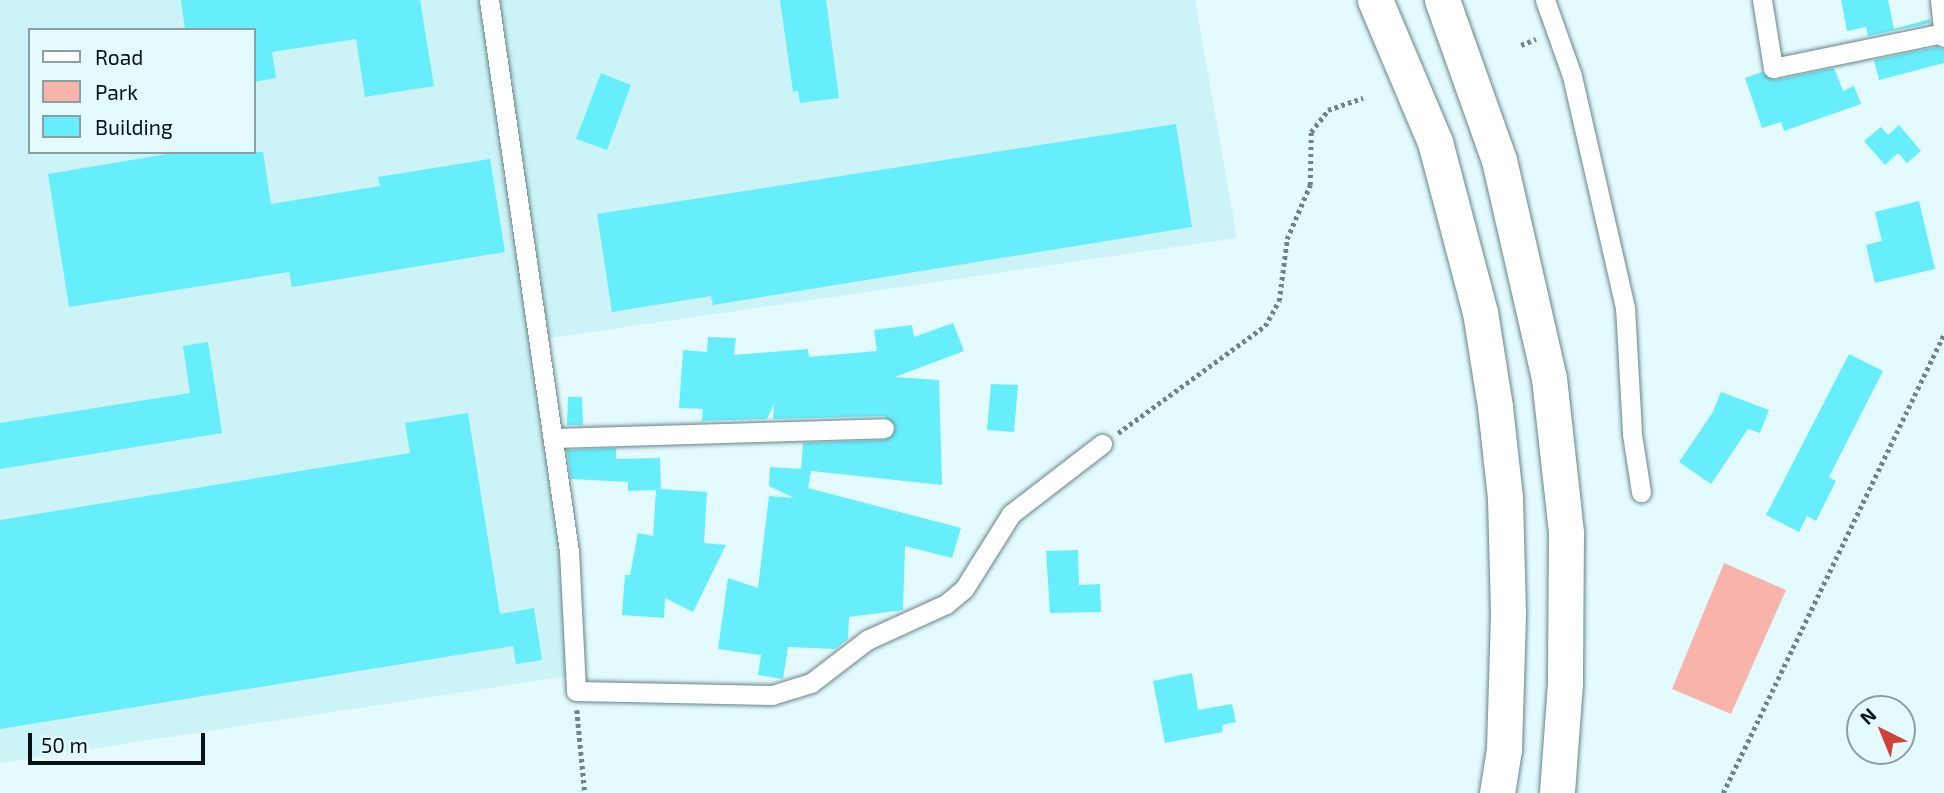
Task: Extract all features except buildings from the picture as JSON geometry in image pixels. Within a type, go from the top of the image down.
[{"type":"highway","points":[[1375,0],[1435,142],[1480,312],[1495,407],[1505,498],[1508,614],[1504,749],[1497,793]]},
{"type":"highway","points":[[1442,0],[1499,160],[1549,378],[1566,533],[1566,682],[1558,793]]},
{"type":"street","points":[[489,0],[555,439],[569,551],[576,691],[772,695],[811,684],[867,640],[946,604],[964,589],[1011,514],[1102,444]]},
{"type":"street","points":[[1545,0],[1572,76],[1625,307],[1641,492]]},
{"type":"street","points":[[1762,0],[1773,68],[1944,35],[1940,0]]},
{"type":"street","points":[[555,439],[884,428]]},
{"type":"path","points":[[1102,444],[1265,326],[1279,301],[1287,239],[1310,185],[1311,132],[1328,110],[1363,98]]},
{"type":"path","points":[[1723,793],[1944,334]]},
{"type":"path","points":[[576,691],[585,793]]},
{"type":"shaded area","points":[[0,0],[1195,0],[1237,238],[530,341],[581,674],[0,763]]},
{"type":"green space","points":[[1724,563],[1786,590],[1731,714],[1672,689]]}]
